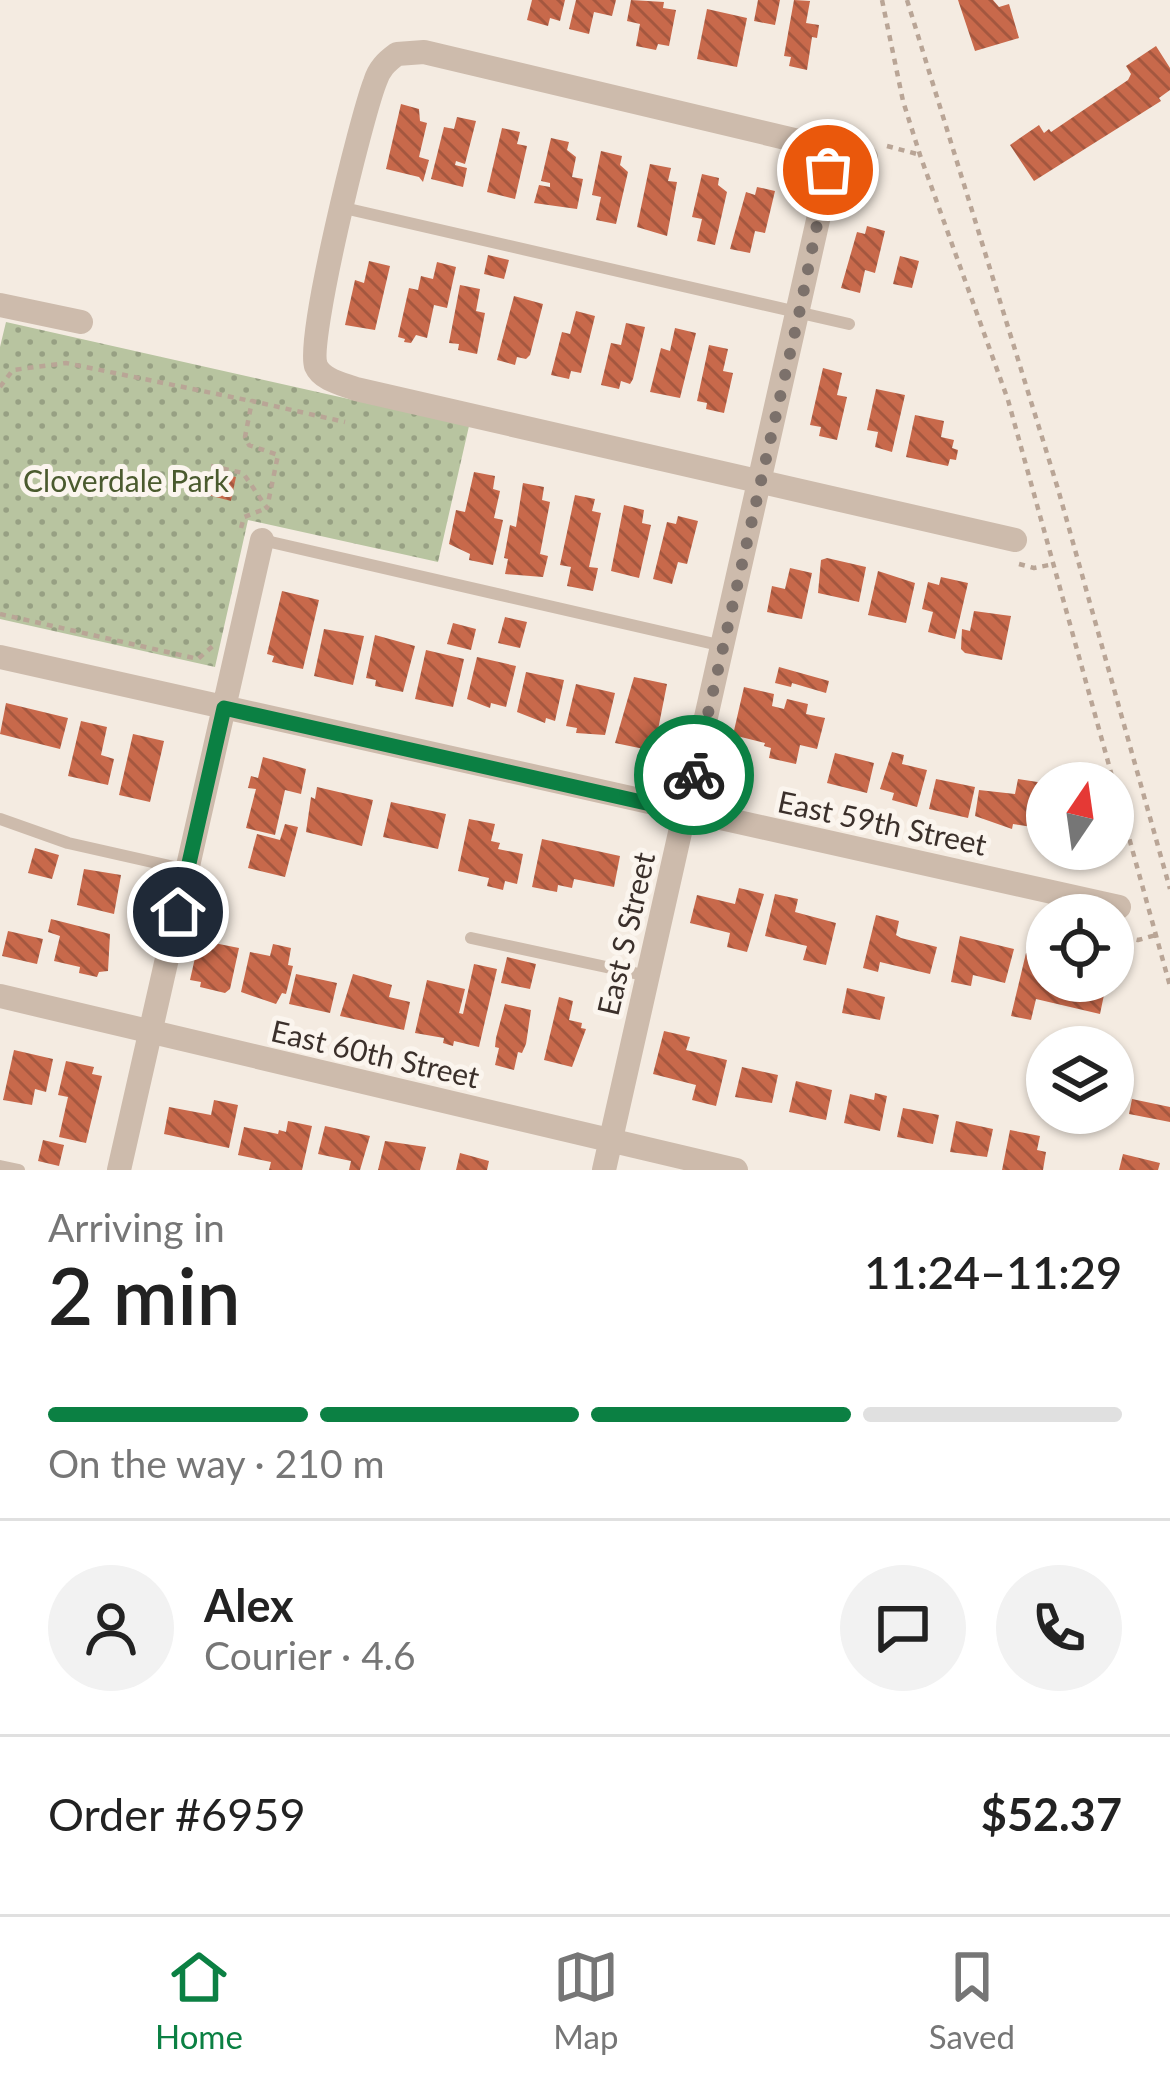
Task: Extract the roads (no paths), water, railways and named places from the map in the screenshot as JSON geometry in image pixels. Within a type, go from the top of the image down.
[{"type":"street","points":[[866,157],[405,51],[389,60],[373,88],[318,324],[316,367],[323,375],[356,389],[1015,540]]},
{"type":"street","name":"East S Street","points":[[604,1170],[834,149]]},
{"type":"street","points":[[0,305],[81,322]]},
{"type":"street","points":[[119,1170],[194,872],[250,539]]},
{"type":"street","name":"East 59th Street","points":[[0,657],[1060,894]]},
{"type":"street","name":"East 60th Street","points":[[0,996],[736,1170]]},
{"type":"lane","points":[[344,208],[849,324]]},
{"type":"lane","points":[[250,539],[723,646]]},
{"type":"lane","points":[[0,819],[68,843],[194,872]]},
{"type":"lane","points":[[472,938],[648,976]]},
{"type":"lane","points":[[0,1166],[19,1170]]},
{"type":"park label","name":"Cloverdale Park","points":[[126,482]]}]
